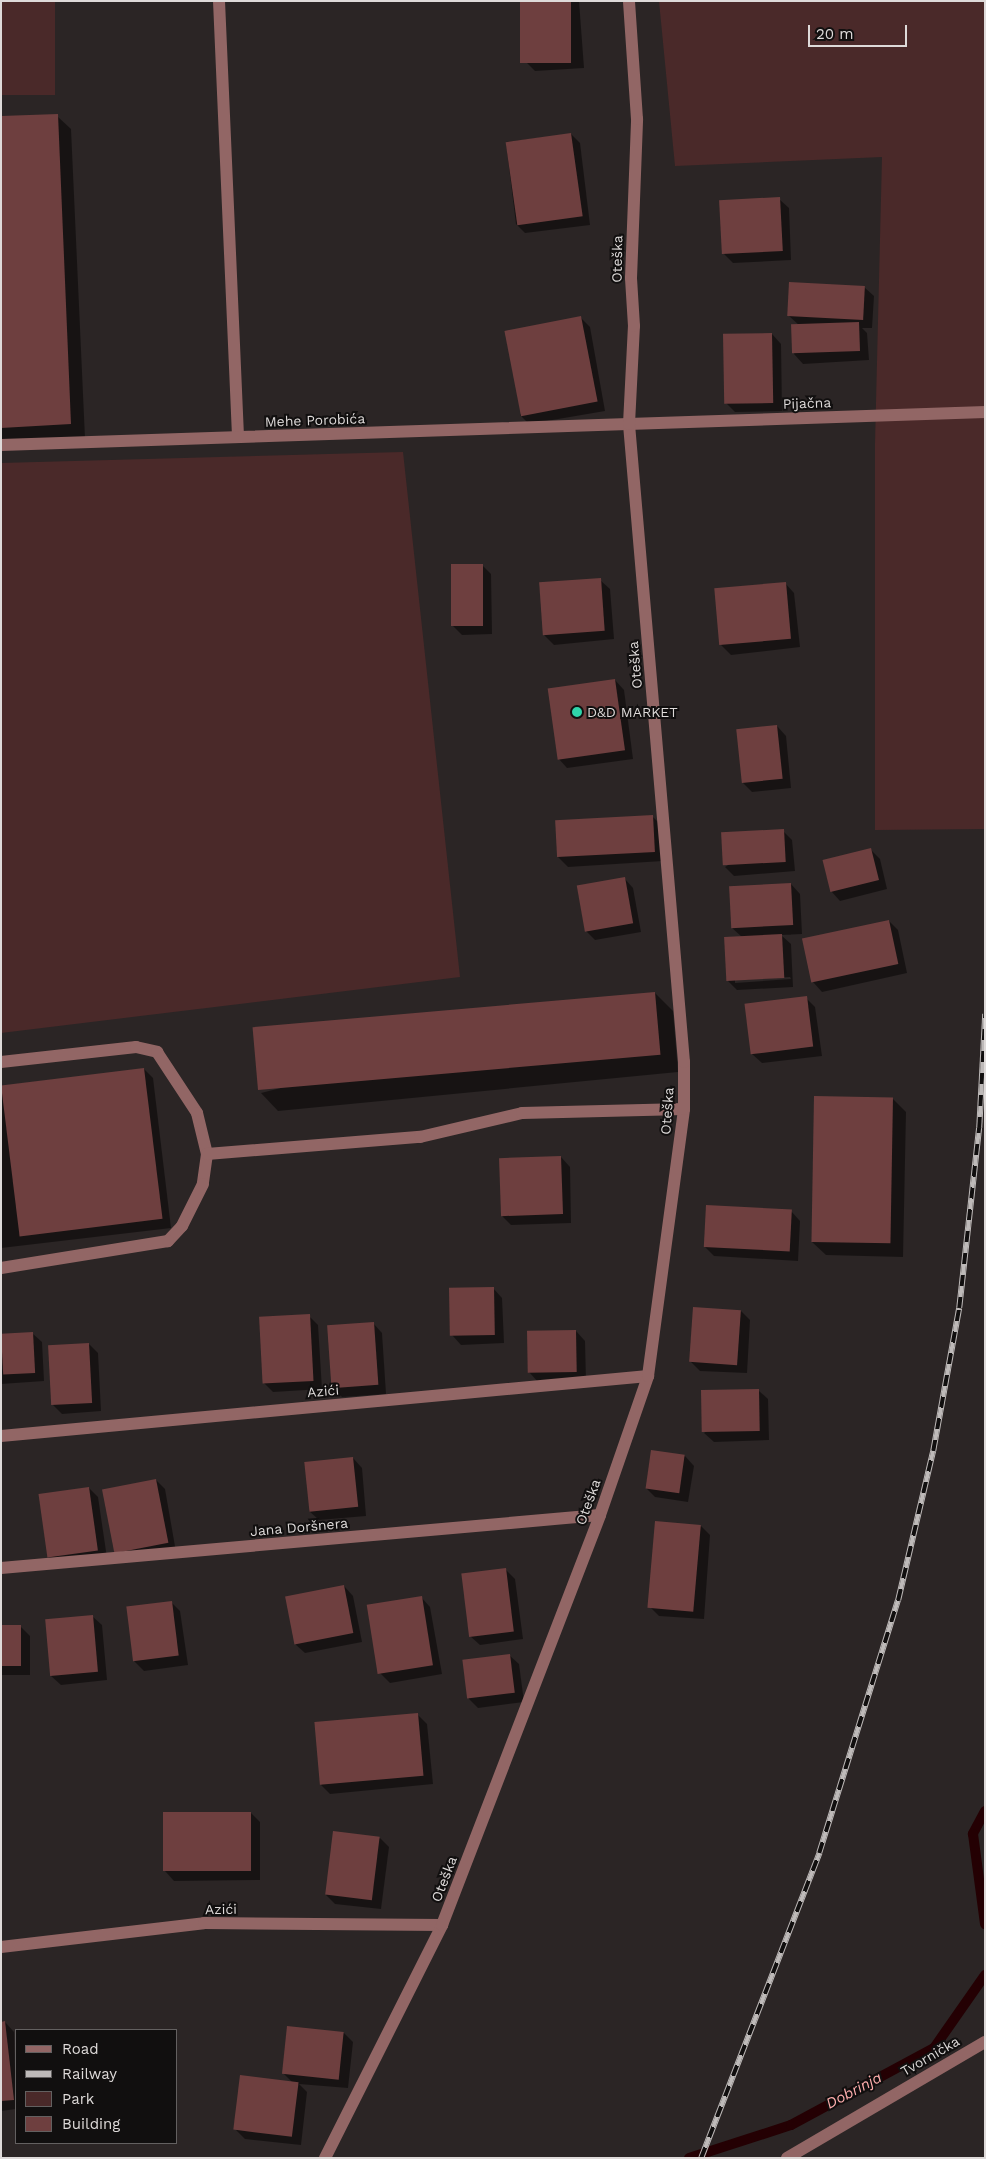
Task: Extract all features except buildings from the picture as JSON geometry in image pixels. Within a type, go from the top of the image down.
[{"type":"street","points":[[219,1],[238,437]]},
{"type":"street","name":"Oteška","points":[[325,2158],[442,1925],[600,1515],[648,1376],[684,1109],[682,1036],[630,424],[634,326],[631,278],[637,120],[630,1]]},
{"type":"street","name":"Pijačna","points":[[630,424],[985,412]]},
{"type":"street","name":"Mehe Porobića","points":[[1,445],[630,424]]},
{"type":"street","points":[[1,1062],[136,1047],[157,1052],[197,1113],[206,1154],[203,1184],[182,1226],[168,1241],[1,1268]]},
{"type":"street","points":[[206,1154],[420,1137],[522,1113],[684,1109]]},
{"type":"street","name":"Azići","points":[[1,1436],[648,1376]]},
{"type":"street","name":"Jana Doršnera","points":[[1,1568],[600,1515]]},
{"type":"street","name":"Azići","points":[[1,1947],[204,1923],[442,1925]]},
{"type":"street","name":"Tvornička","points":[[787,2158],[985,2042]]},
{"type":"green space","points":[[1,1],[55,1],[55,95],[1,95]]},
{"type":"green space","points":[[659,1],[985,1],[985,829],[875,830],[875,444],[882,157],[675,166]]},
{"type":"green space","points":[[403,452],[460,977],[1,1033],[1,463]]},
{"type":"waterway","name":"Dobrinja","points":[[985,1811],[973,1834],[985,1924]]},
{"type":"waterway","name":"Dobrinja","points":[[689,2158],[791,2125],[934,2048],[985,1975]]},
{"type":"railway","points":[[701,2158],[819,1853],[898,1600],[933,1451],[959,1308],[979,1128],[985,1014]]},
{"type":"place","name":"D&D MARKET","points":[[577,712]]}]
